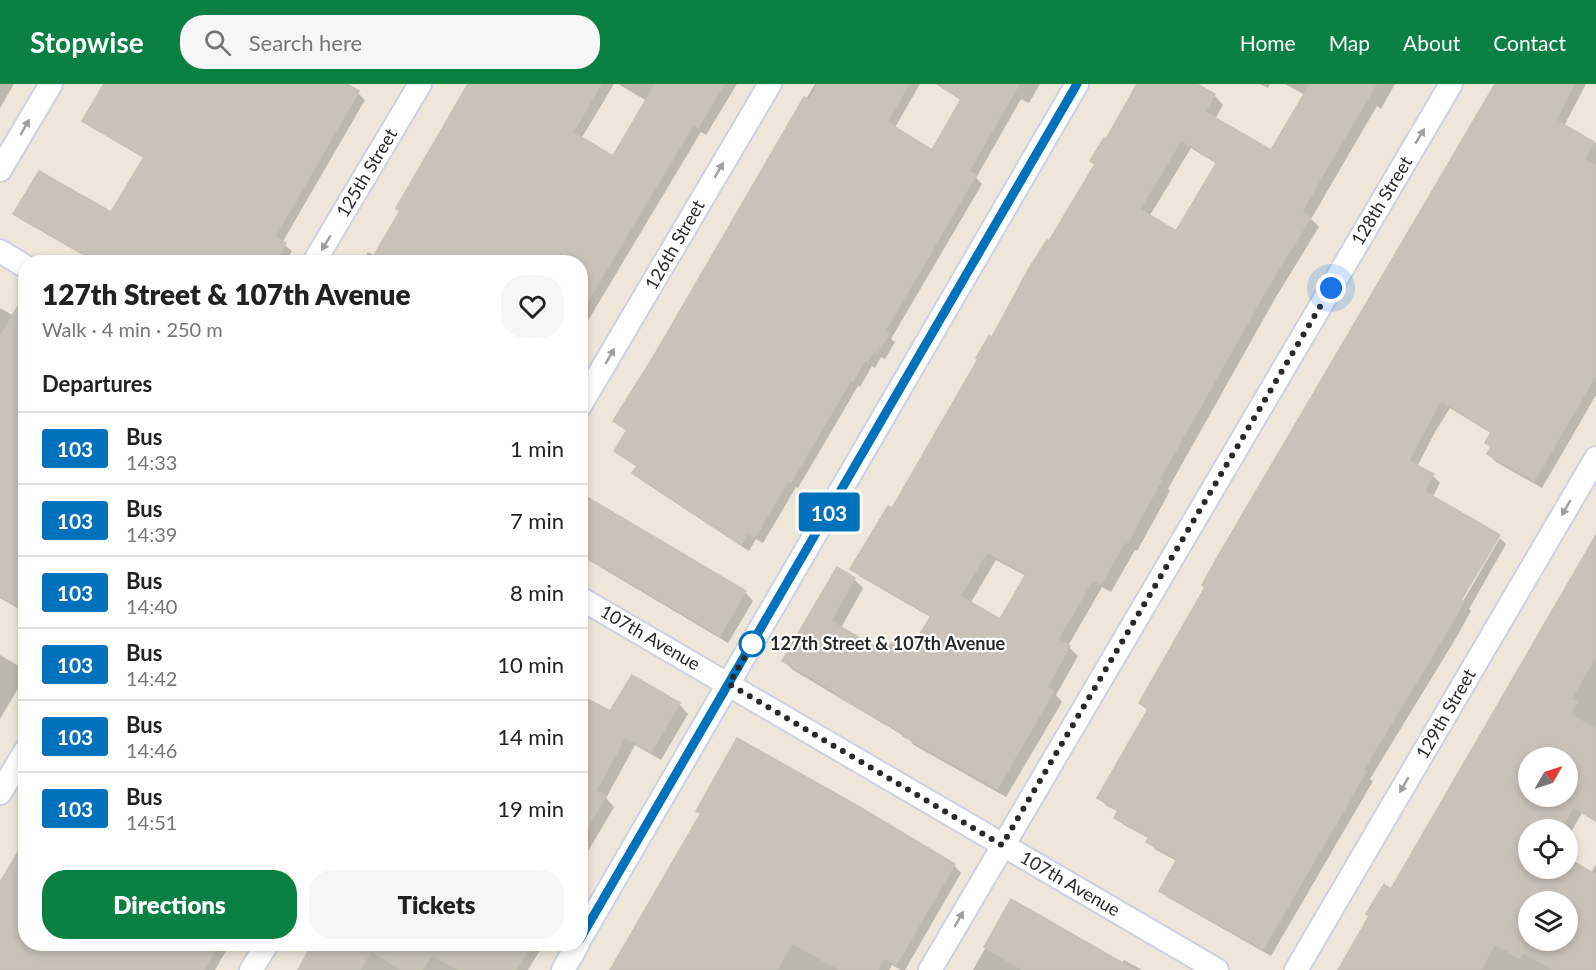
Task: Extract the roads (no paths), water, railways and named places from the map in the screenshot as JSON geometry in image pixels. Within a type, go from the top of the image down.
[{"type":"street","points":[[0,170],[51,84]]},
{"type":"street","name":"125th Street","points":[[318,255],[420,84]]},
{"type":"street","name":"126th Street","points":[[588,392],[770,84]]},
{"type":"street","points":[[588,925],[1077,84]]},
{"type":"street","name":"128th Street","points":[[930,970],[1451,84]]},
{"type":"street","points":[[0,251],[18,262]]},
{"type":"street","name":"129th Street","points":[[1296,970],[1596,458]]},
{"type":"street","name":"107th Avenue","points":[[588,603],[1217,970]]},
{"type":"street","points":[[0,793],[18,763]]},
{"type":"street","points":[[251,970],[263,951]]},
{"type":"street","points":[[563,970],[574,951]]},
{"type":"place","name":"127th Street & 107th Avenue","points":[[752,644]]}]
